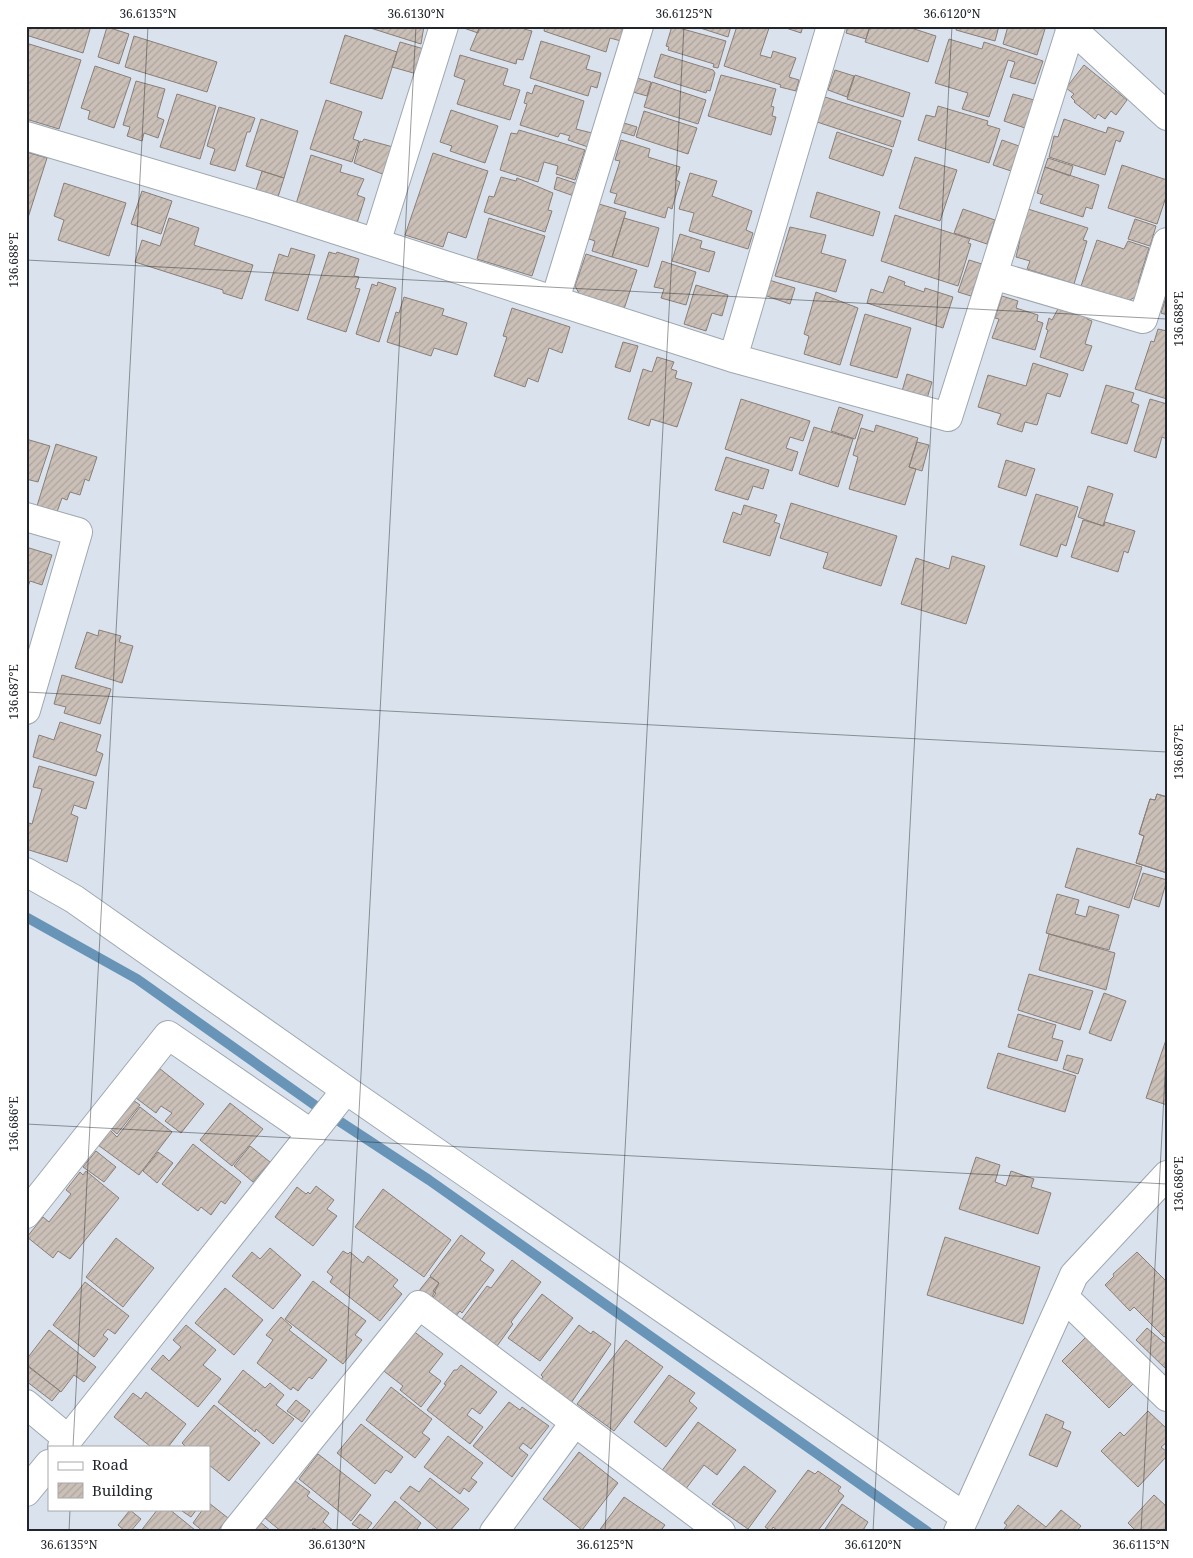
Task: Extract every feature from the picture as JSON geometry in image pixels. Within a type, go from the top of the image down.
[{"type":"street","points":[[376,243],[444,26]]},
{"type":"street","points":[[555,300],[639,26]]},
{"type":"street","points":[[733,358],[831,26]]},
{"type":"street","points":[[26,136],[268,208],[733,358],[948,417],[1070,27],[1167,116]]},
{"type":"street","points":[[993,275],[1143,319],[1167,242]]},
{"type":"street","points":[[26,517],[78,532],[26,710]]},
{"type":"street","points":[[26,872],[74,899],[961,1524],[1074,1275],[1167,1175]]},
{"type":"street","points":[[26,1214],[168,1035],[312,1134]]},
{"type":"street","points":[[26,1404],[65,1443],[346,1090]]},
{"type":"street","points":[[1064,1297],[1167,1397]]},
{"type":"street","points":[[234,1532],[419,1305],[721,1532]]},
{"type":"street","points":[[494,1532],[575,1422]]},
{"type":"street","points":[[26,1492],[48,1465]]},
{"type":"building","points":[[26,26],[91,26],[83,53],[26,35]]},
{"type":"building","points":[[364,26],[424,26],[421,44]]},
{"type":"building","points":[[458,26],[480,26],[478,33]]},
{"type":"building","points":[[480,26],[525,26],[524,29],[532,31],[523,60],[517,59],[516,64],[470,50]]},
{"type":"building","points":[[545,26],[612,26],[625,30],[621,41],[610,38],[606,52],[544,31]]},
{"type":"building","points":[[672,26],[726,41],[718,68],[713,67],[714,64],[668,50],[669,47],[666,46]]},
{"type":"building","points":[[694,26],[731,26],[728,37]]},
{"type":"building","points":[[737,26],[769,28],[760,55],[771,58],[773,51],[796,58],[789,77],[799,80],[796,91],[724,66]]},
{"type":"building","points":[[780,26],[803,26],[801,33]]},
{"type":"building","points":[[848,26],[870,26],[866,39],[846,33]]},
{"type":"building","points":[[870,26],[905,26],[936,36],[928,62],[865,42]]},
{"type":"building","points":[[957,26],[999,26],[995,41],[956,30]]},
{"type":"building","points":[[1008,26],[1044,26],[1045,29],[1037,55],[1003,44]]},
{"type":"building","points":[[107,27],[129,34],[119,64],[98,57]]},
{"type":"building","points":[[345,35],[397,52],[382,99],[330,83]]},
{"type":"building","points":[[134,36],[217,62],[207,92],[125,67]]},
{"type":"building","points":[[949,39],[982,49],[984,42],[1043,61],[1035,84],[1010,77],[1015,62],[1008,60],[989,117],[962,109],[968,93],[935,83]]},
{"type":"building","points":[[541,41],[590,56],[586,69],[601,73],[597,88],[591,86],[588,96],[530,78]]},
{"type":"building","points":[[400,42],[424,49],[417,74],[392,67]]},
{"type":"building","points":[[26,43],[81,60],[59,129],[26,119]]},
{"type":"building","points":[[661,54],[713,70],[715,73],[710,91],[707,90],[706,93],[654,77]]},
{"type":"building","points":[[460,55],[508,69],[503,85],[520,90],[510,120],[457,104],[465,80],[454,76]]},
{"type":"building","points":[[1084,65],[1127,100],[1116,115],[1111,111],[1105,119],[1098,114],[1095,119],[1074,102],[1071,97],[1074,94],[1066,88]]},
{"type":"building","points":[[95,66],[131,78],[114,128],[88,119],[90,111],[81,108]]},
{"type":"building","points":[[835,70],[854,76],[847,97],[828,90]]},
{"type":"building","points":[[721,75],[776,89],[771,106],[774,107],[772,116],[776,117],[771,135],[708,116]]},
{"type":"building","points":[[855,75],[910,93],[903,117],[847,99]]},
{"type":"building","points":[[637,78],[651,82],[647,96],[633,92]]},
{"type":"building","points":[[136,81],[165,89],[157,117],[164,120],[158,138],[144,133],[142,141],[127,136],[130,127],[123,125]]},
{"type":"building","points":[[652,82],[706,100],[698,124],[644,107]]},
{"type":"building","points":[[535,85],[584,101],[576,129],[592,133],[588,147],[568,140],[570,136],[560,133],[558,137],[520,125],[527,104],[524,103],[527,92],[532,94]]},
{"type":"building","points":[[177,94],[216,106],[200,159],[160,147]]},
{"type":"building","points":[[1013,94],[1034,100],[1025,128],[1004,121]]},
{"type":"building","points":[[825,97],[901,121],[893,147],[817,122]]},
{"type":"building","points":[[326,100],[362,112],[353,139],[359,141],[352,162],[310,149]]},
{"type":"building","points":[[938,106],[988,121],[987,125],[1000,129],[989,163],[918,140],[926,115],[935,117]]},
{"type":"building","points":[[219,107],[255,118],[250,132],[247,132],[235,171],[210,164],[215,149],[207,146]]},
{"type":"building","points":[[451,110],[498,126],[485,163],[450,151],[452,146],[440,142]]},
{"type":"building","points":[[644,111],[697,128],[688,154],[636,137]]},
{"type":"building","points":[[261,119],[298,131],[284,178],[246,166]]},
{"type":"building","points":[[1064,119],[1106,133],[1108,127],[1124,132],[1120,142],[1116,140],[1105,175],[1049,157],[1054,136],[1058,137]]},
{"type":"building","points":[[624,123],[637,127],[634,136],[621,132]]},
{"type":"building","points":[[519,130],[585,150],[575,180],[556,174],[558,166],[544,162],[538,182],[500,170],[511,133],[517,134]]},
{"type":"building","points":[[837,132],[892,150],[883,176],[829,158]]},
{"type":"building","points":[[364,139],[393,147],[385,175],[354,163],[360,141],[362,142]]},
{"type":"building","points":[[621,140],[650,149],[648,157],[680,167],[676,180],[680,182],[672,209],[668,207],[665,218],[614,203],[617,194],[610,192],[620,161],[615,160]]},
{"type":"building","points":[[1002,140],[1019,146],[1011,171],[993,165]]},
{"type":"building","points":[[26,152],[47,158],[26,224]]},
{"type":"building","points":[[433,153],[488,171],[466,238],[448,232],[443,247],[405,235]]},
{"type":"building","points":[[311,155],[342,165],[340,172],[364,179],[357,195],[365,198],[357,223],[296,204]]},
{"type":"building","points":[[915,157],[957,170],[940,221],[899,208]]},
{"type":"building","points":[[1048,158],[1073,166],[1070,176],[1045,167]]},
{"type":"building","points":[[1122,165],[1167,180],[1167,194],[1157,224],[1108,208]]},
{"type":"building","points":[[1045,167],[1099,185],[1092,209],[1086,207],[1083,217],[1040,203],[1043,195],[1037,193]]},
{"type":"building","points":[[262,171],[284,178],[278,197],[256,190]]},
{"type":"building","points":[[690,173],[717,181],[712,196],[752,211],[746,230],[753,233],[748,249],[689,231],[694,213],[679,209]]},
{"type":"building","points":[[501,177],[516,181],[517,178],[553,193],[548,210],[552,211],[545,232],[484,212],[489,196],[494,197]]},
{"type":"building","points":[[557,177],[578,184],[574,196],[554,189]]},
{"type":"building","points":[[64,183],[126,203],[109,256],[58,240],[64,220],[54,216]]},
{"type":"building","points":[[142,191],[172,201],[161,234],[131,224]]},
{"type":"building","points":[[817,192],[880,212],[873,236],[810,217]]},
{"type":"building","points":[[599,204],[626,212],[612,257],[592,251],[595,241],[589,239]]},
{"type":"building","points":[[963,209],[995,220],[987,244],[954,233]]},
{"type":"building","points":[[1028,209],[1088,228],[1083,240],[1087,241],[1074,284],[1027,269],[1030,261],[1016,257],[1020,240],[1018,239]]},
{"type":"building","points":[[895,215],[970,239],[968,243],[971,244],[958,286],[881,261]]},
{"type":"building","points":[[169,218],[199,228],[194,245],[253,265],[242,299],[223,293],[223,290],[135,262],[142,240],[160,246]]},
{"type":"building","points":[[489,218],[545,236],[532,276],[477,259]]},
{"type":"building","points":[[624,218],[659,228],[648,267],[612,257]]},
{"type":"building","points":[[1135,219],[1156,226],[1150,246],[1128,239]]},
{"type":"building","points":[[790,227],[826,235],[821,253],[846,260],[836,292],[775,276]]},
{"type":"building","points":[[680,234],[702,241],[700,248],[715,252],[709,272],[672,261]]},
{"type":"building","points":[[1097,240],[1124,249],[1128,241],[1149,248],[1138,283],[1141,284],[1137,296],[1128,301],[1081,286]]},
{"type":"building","points":[[291,248],[315,255],[298,311],[265,300],[279,254],[288,257]]},
{"type":"building","points":[[329,252],[336,254],[337,252],[359,259],[354,276],[359,277],[355,288],[360,289],[346,332],[307,319]]},
{"type":"building","points":[[586,254],[637,270],[624,309],[580,295],[575,286]]},
{"type":"building","points":[[969,260],[982,264],[971,296],[958,292]]},
{"type":"building","points":[[662,261],[696,272],[686,305],[661,298],[664,289],[654,287]]},
{"type":"building","points":[[889,276],[905,282],[904,285],[924,292],[925,288],[953,297],[943,328],[867,303],[871,289],[883,293]]},
{"type":"building","points":[[769,280],[795,288],[790,304],[764,295]]},
{"type":"building","points":[[378,282],[396,288],[379,342],[356,334],[372,284],[377,286]]},
{"type":"building","points":[[696,285],[728,295],[722,316],[712,313],[706,331],[684,324]]},
{"type":"building","points":[[816,292],[858,308],[840,365],[804,354],[809,336],[804,334]]},
{"type":"building","points":[[1167,294],[1167,315],[1161,313]]},
{"type":"building","points":[[1002,296],[1018,301],[1016,308],[1038,315],[1037,321],[1043,323],[1035,350],[992,338],[999,319],[995,318]]},
{"type":"building","points":[[404,297],[444,309],[442,315],[467,323],[457,355],[434,348],[431,356],[387,342],[396,312],[399,313]]},
{"type":"building","points":[[1059,307],[1087,316],[1087,319],[1092,321],[1085,344],[1092,346],[1083,371],[1040,357],[1048,330],[1046,329],[1049,318],[1052,320]]},
{"type":"building","points":[[512,308],[570,327],[562,353],[549,348],[538,382],[528,378],[525,387],[494,376],[507,337],[503,336]]},
{"type":"building","points":[[865,314],[911,328],[897,378],[850,365]]},
{"type":"building","points":[[1158,329],[1167,331],[1167,399],[1135,389],[1151,341],[1154,342]]},
{"type":"building","points":[[623,342],[638,346],[630,372],[615,367]]},
{"type":"building","points":[[657,357],[674,362],[671,369],[677,371],[675,378],[692,383],[677,427],[651,419],[649,426],[628,419],[643,369],[652,372]]},
{"type":"building","points":[[1033,363],[1068,374],[1060,397],[1047,393],[1037,425],[1025,422],[1022,432],[997,424],[1001,414],[978,407],[988,375],[1026,386]]},
{"type":"building","points":[[907,374],[932,382],[925,405],[900,398]]},
{"type":"building","points":[[1106,385],[1134,393],[1131,402],[1139,405],[1127,444],[1091,433]]},
{"type":"building","points":[[741,399],[810,421],[803,441],[790,437],[786,448],[798,452],[792,471],[725,449]]},
{"type":"building","points":[[1150,399],[1167,404],[1167,439],[1162,437],[1156,458],[1134,451]]},
{"type":"building","points":[[839,407],[863,415],[855,439],[831,431]]},
{"type":"building","points":[[876,425],[918,438],[909,467],[916,469],[905,505],[849,489],[858,457],[853,455],[861,428],[874,432]]},
{"type":"building","points":[[814,427],[853,439],[838,487],[799,474]]},
{"type":"building","points":[[26,439],[50,446],[38,482],[26,479]]},
{"type":"building","points":[[917,442],[929,445],[922,471],[909,467]]},
{"type":"building","points":[[56,444],[97,457],[89,481],[85,479],[80,495],[70,492],[67,500],[62,498],[57,512],[37,506]]},
{"type":"building","points":[[726,457],[769,470],[763,489],[753,486],[748,500],[715,490]]},
{"type":"building","points":[[1006,460],[1035,469],[1026,496],[998,487]]},
{"type":"building","points":[[1088,486],[1113,494],[1103,526],[1078,517]]},
{"type":"building","points":[[1036,494],[1078,507],[1066,546],[1061,544],[1057,557],[1020,545]]},
{"type":"building","points":[[791,503],[897,536],[881,586],[823,568],[828,553],[780,538]]},
{"type":"building","points":[[744,505],[777,515],[774,522],[780,524],[770,556],[723,542],[733,512],[741,515]]},
{"type":"building","points":[[1083,520],[1104,526],[1105,522],[1135,531],[1128,553],[1124,551],[1118,572],[1071,557]]},
{"type":"building","points":[[26,547],[52,555],[42,585],[30,581],[26,592]]},
{"type":"building","points":[[952,556],[985,566],[966,624],[901,604],[916,558],[949,569]]},
{"type":"building","points":[[99,630],[121,636],[119,642],[133,646],[122,683],[75,668],[87,632],[98,636]]},
{"type":"building","points":[[62,675],[111,689],[100,724],[64,713],[66,707],[54,704]]},
{"type":"building","points":[[60,722],[101,735],[96,751],[103,754],[96,776],[33,757],[39,735],[54,740]]},
{"type":"building","points":[[39,766],[94,782],[86,809],[74,805],[71,814],[78,817],[67,862],[26,849],[26,822],[32,824],[42,789],[33,787]]},
{"type":"building","points":[[1157,794],[1167,797],[1167,873],[1136,863],[1144,836],[1139,834],[1150,799],[1155,800]]},
{"type":"building","points":[[1157,794],[1167,797],[1167,873],[1136,863],[1144,836],[1139,834],[1150,799],[1155,800]]},
{"type":"building","points":[[1077,848],[1142,867],[1129,908],[1065,887]]},
{"type":"building","points":[[1143,873],[1167,880],[1159,907],[1134,899]]},
{"type":"building","points":[[1057,894],[1079,900],[1075,914],[1086,917],[1089,906],[1119,915],[1109,950],[1046,933]]},
{"type":"building","points":[[1049,934],[1115,953],[1106,990],[1039,970]]},
{"type":"building","points":[[1029,974],[1093,991],[1080,1030],[1018,1010]]},
{"type":"building","points":[[1104,993],[1126,1001],[1111,1041],[1089,1033]]},
{"type":"building","points":[[1018,1014],[1056,1025],[1052,1038],[1063,1041],[1057,1061],[1008,1047]]},
{"type":"building","points":[[1167,1037],[1167,1105],[1146,1098]]},
{"type":"building","points":[[998,1053],[1076,1076],[1065,1112],[987,1088]]},
{"type":"building","points":[[1067,1055],[1083,1059],[1078,1074],[1063,1069]]},
{"type":"building","points":[[159,1068],[204,1104],[181,1133],[165,1121],[172,1113],[161,1106],[156,1113],[136,1098]]},
{"type":"building","points":[[133,1100],[140,1105],[117,1134],[111,1129]]},
{"type":"building","points":[[230,1103],[263,1129],[232,1166],[200,1140]]},
{"type":"building","points":[[140,1107],[172,1132],[139,1175],[98,1145],[110,1130],[117,1137]]},
{"type":"building","points":[[193,1144],[241,1182],[225,1204],[221,1201],[211,1215],[201,1207],[198,1211],[162,1184]]},
{"type":"building","points":[[250,1146],[270,1162],[253,1182],[234,1166]]},
{"type":"building","points":[[96,1151],[116,1167],[104,1182],[83,1167]]},
{"type":"building","points":[[158,1152],[173,1163],[157,1183],[143,1171]]},
{"type":"building","points":[[976,1157],[1000,1165],[995,1182],[1006,1186],[1011,1171],[1034,1179],[1031,1187],[1051,1193],[1038,1234],[959,1209]]},
{"type":"building","points":[[86,1171],[119,1198],[70,1259],[58,1251],[53,1258],[27,1237],[43,1217],[49,1222],[71,1194],[66,1190],[80,1172],[83,1175]]},
{"type":"building","points":[[316,1186],[334,1200],[327,1209],[337,1216],[313,1246],[275,1217],[297,1187],[306,1194],[308,1192],[310,1194]]},
{"type":"building","points":[[383,1189],[451,1240],[424,1277],[355,1227]]},
{"type":"building","points":[[461,1235],[485,1253],[480,1260],[494,1270],[462,1313],[460,1311],[455,1317],[432,1299],[436,1293],[433,1291],[439,1283],[430,1276]]},
{"type":"building","points":[[945,1237],[1040,1267],[1023,1324],[927,1295]]},
{"type":"building","points":[[116,1238],[154,1268],[123,1307],[86,1277]]},
{"type":"building","points":[[270,1248],[301,1275],[273,1309],[232,1276],[252,1252],[260,1259]]},
{"type":"building","points":[[343,1251],[348,1254],[350,1252],[363,1263],[368,1256],[398,1280],[393,1286],[402,1294],[380,1321],[330,1282],[333,1277],[327,1272]]},
{"type":"building","points":[[1137,1252],[1167,1282],[1167,1335],[1164,1337],[1134,1307],[1130,1311],[1105,1285],[1114,1276],[1113,1274]]},
{"type":"building","points":[[512,1260],[541,1282],[511,1322],[513,1324],[497,1346],[462,1319],[487,1286],[491,1288]]},
{"type":"building","points":[[430,1277],[439,1283],[430,1301],[418,1292]]},
{"type":"building","points":[[313,1281],[366,1321],[355,1335],[362,1340],[343,1364],[285,1319]]},
{"type":"building","points":[[85,1282],[129,1316],[115,1334],[108,1329],[103,1335],[108,1339],[94,1357],[53,1325]]},
{"type":"building","points":[[225,1288],[263,1320],[234,1355],[195,1323]]},
{"type":"building","points":[[542,1294],[573,1318],[540,1361],[508,1338]]},
{"type":"building","points":[[281,1317],[292,1327],[289,1330],[327,1360],[312,1379],[309,1377],[298,1391],[293,1387],[291,1390],[257,1363],[273,1340],[266,1335]]},
{"type":"building","points":[[186,1325],[216,1350],[203,1365],[221,1379],[198,1407],[151,1369],[163,1355],[169,1361],[181,1347],[173,1340]]},
{"type":"building","points":[[579,1325],[591,1334],[593,1331],[611,1344],[569,1406],[539,1382],[543,1377],[541,1375]]},
{"type":"building","points":[[1147,1328],[1167,1345],[1165,1368],[1136,1340]]},
{"type":"building","points":[[49,1330],[96,1367],[84,1382],[74,1375],[61,1392],[26,1364],[26,1360]]},
{"type":"building","points":[[412,1330],[443,1354],[429,1372],[441,1381],[421,1407],[400,1390],[403,1386],[380,1368]]},
{"type":"building","points":[[1086,1337],[1133,1384],[1109,1408],[1062,1361]]},
{"type":"building","points":[[626,1340],[663,1367],[614,1431],[577,1404]]},
{"type":"building","points":[[26,1365],[60,1391],[52,1401],[26,1381]]},
{"type":"building","points":[[461,1365],[497,1392],[480,1414],[472,1408],[467,1415],[483,1427],[470,1444],[427,1410],[446,1385],[444,1384],[454,1370],[457,1370]]},
{"type":"building","points":[[243,1370],[265,1388],[270,1383],[284,1395],[276,1405],[294,1419],[273,1444],[256,1429],[255,1432],[218,1402]]},
{"type":"building","points":[[669,1375],[695,1393],[689,1401],[697,1408],[666,1447],[634,1422]]},
{"type":"building","points":[[391,1387],[432,1419],[422,1433],[430,1439],[415,1458],[366,1420]]},
{"type":"building","points":[[146,1392],[186,1424],[169,1446],[150,1446],[114,1417],[133,1393],[141,1399]]},
{"type":"building","points":[[296,1400],[310,1411],[302,1422],[287,1411]]},
{"type":"building","points":[[509,1402],[520,1410],[522,1407],[549,1426],[531,1449],[523,1443],[519,1448],[528,1455],[512,1477],[473,1446]]},
{"type":"building","points":[[214,1405],[260,1443],[229,1481],[210,1466],[210,1446],[185,1446],[182,1443]]},
{"type":"building","points":[[1148,1411],[1167,1429],[1167,1442],[1161,1447],[1167,1452],[1167,1456],[1138,1487],[1101,1451],[1120,1432],[1124,1436]]},
{"type":"building","points":[[1046,1414],[1064,1422],[1062,1428],[1071,1432],[1057,1467],[1029,1455]]},
{"type":"building","points":[[698,1422],[736,1450],[717,1475],[704,1465],[685,1490],[661,1472]]},
{"type":"building","points":[[361,1424],[403,1457],[391,1473],[386,1470],[375,1484],[337,1453]]},
{"type":"building","points":[[448,1436],[483,1463],[471,1478],[477,1482],[469,1492],[464,1488],[460,1494],[424,1467]]},
{"type":"building","points":[[579,1452],[618,1483],[582,1530],[543,1499]]},
{"type":"building","points":[[318,1454],[371,1495],[351,1521],[299,1479]]},
{"type":"building","points":[[744,1466],[776,1491],[748,1529],[712,1504]]},
{"type":"building","points":[[808,1470],[815,1474],[818,1471],[841,1487],[838,1491],[844,1496],[817,1532],[779,1532],[773,1527],[771,1531],[765,1527]]},
{"type":"building","points":[[291,1478],[310,1492],[307,1496],[329,1513],[323,1522],[335,1532],[314,1532],[316,1529],[313,1528],[310,1532],[282,1532],[265,1518],[267,1515],[264,1512]]},
{"type":"building","points":[[430,1478],[469,1509],[449,1532],[441,1532],[400,1498],[410,1486],[419,1492]]},
{"type":"building","points":[[1154,1495],[1167,1507],[1167,1532],[1137,1532],[1128,1523]]},
{"type":"building","points":[[624,1497],[665,1525],[660,1532],[598,1532]]},
{"type":"building","points":[[395,1501],[421,1523],[415,1532],[370,1532]]},
{"type":"building","points":[[210,1504],[228,1518],[217,1532],[204,1532],[193,1523],[202,1510],[210,1510]]},
{"type":"building","points":[[842,1504],[868,1522],[862,1532],[823,1532]]},
{"type":"building","points":[[1018,1505],[1046,1527],[1061,1510],[1081,1526],[1076,1532],[1002,1532],[1007,1525],[1004,1523]]},
{"type":"building","points":[[130,1510],[141,1519],[130,1532],[126,1532],[118,1525]]},
{"type":"building","points":[[157,1510],[170,1510],[195,1530],[140,1532]]},
{"type":"building","points":[[183,1510],[196,1510],[191,1517]]},
{"type":"building","points":[[360,1514],[372,1523],[365,1532],[352,1524]]},
{"type":"building","points":[[259,1521],[272,1532],[251,1532]]},
{"type":"waterway","points":[[26,917],[137,979],[316,1106]]},
{"type":"waterway","points":[[339,1121],[429,1180],[928,1532]]}]
